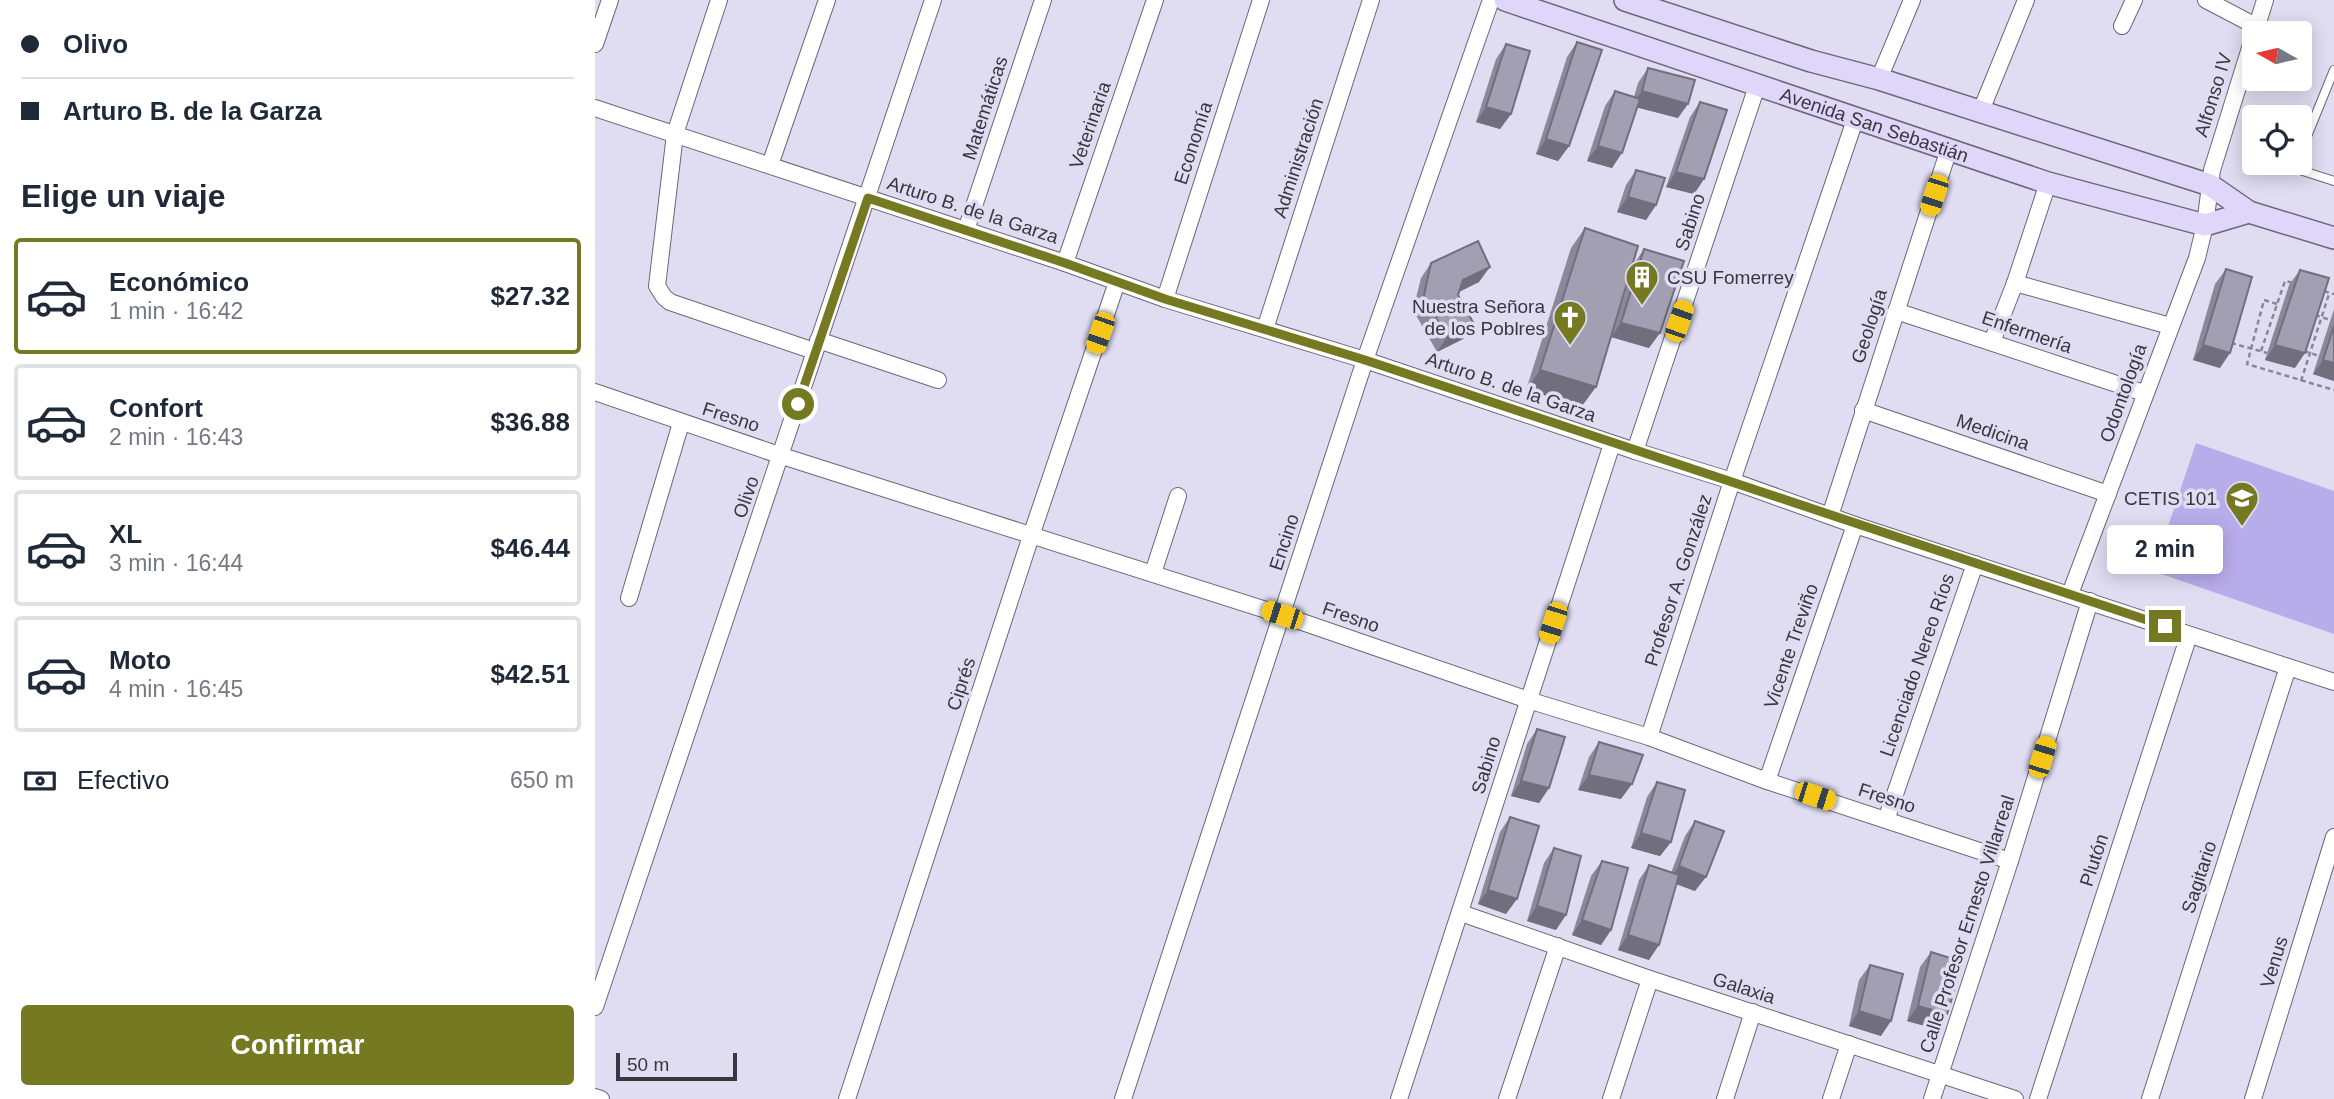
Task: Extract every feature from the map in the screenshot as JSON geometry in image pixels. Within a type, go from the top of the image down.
[{"type":"main road","name":"Avenida San Sebastián","points":[[1505,0],[2047,183],[2249,212],[2334,238]]},
{"type":"main road","name":"Avenida San Sebastián","points":[[1625,0],[1980,113],[2207,205]]},
{"type":"main road","points":[[2207,205],[2249,212]]},
{"type":"street","points":[[595,44],[610,0]]},
{"type":"street","points":[[719,0],[675,134],[657,275],[659,292],[670,302],[938,380]]},
{"type":"street","points":[[771,165],[827,0]]},
{"type":"street","name":"Olivo","points":[[595,1007],[933,0]]},
{"type":"street","name":"Matemáticas","points":[[967,230],[1042,0]]},
{"type":"street","name":"Veterinaria","points":[[1065,263],[1154,0]]},
{"type":"street","name":"Economía","points":[[1165,299],[1261,0]]},
{"type":"street","name":"Administración","points":[[1265,329],[1371,0]]},
{"type":"street","name":"Encino","points":[[1123,1099],[1365,360],[1491,0]]},
{"type":"street","points":[[1879,79],[1912,0]]},
{"type":"street","points":[[1980,113],[2026,0]]},
{"type":"street","points":[[2122,26],[2134,0]]},
{"type":"street","points":[[2206,0],[2245,21]]},
{"type":"street","name":"Alfonso IV","points":[[2263,21],[2265,0]]},
{"type":"street","name":"Alfonso IV","points":[[2207,205],[2214,163],[2242,85]]},
{"type":"street","name":"Sabino","points":[[1635,451],[1757,86]]},
{"type":"street","name":"Arturo B. de la Garza","points":[[595,108],[967,230],[1165,299],[1365,360],[2334,682]]},
{"type":"street","name":"Profesor A. González","points":[[1649,737],[1732,481],[1856,117]]},
{"type":"street","name":"Geología","points":[[1830,516],[1949,149]]},
{"type":"street","points":[[1992,342],[2015,283],[2047,183]]},
{"type":"street","name":"Odontología","points":[[2070,594],[2197,258],[2207,205]]},
{"type":"street","name":"Ciprés","points":[[847,1099],[1117,282]]},
{"type":"street","points":[[2015,283],[2170,326]]},
{"type":"street","name":"Enfermería","points":[[1896,310],[2144,393]]},
{"type":"street","name":"Fresno","points":[[595,393],[782,456],[1282,615],[2010,861]]},
{"type":"street","name":"Medicina","points":[[1863,410],[2108,494]]},
{"type":"street","points":[[629,598],[681,423]]},
{"type":"street","name":"Sabino","points":[[1399,1099],[1612,444]]},
{"type":"street","points":[[1153,573],[1178,496]]},
{"type":"street","name":"Vicente Treviño","points":[[1767,781],[1855,525]]},
{"type":"street","name":"Licenciado Nereo Ríos","points":[[1886,820],[1975,564]]},
{"type":"street","name":"Calle Profesor Ernesto Villarreal","points":[[1932,1099],[2010,861],[2090,601]]},
{"type":"street","name":"Plutón","points":[[2038,1099],[2189,635]]},
{"type":"street","name":"Sagitario","points":[[2150,1099],[2288,667]]},
{"type":"street","name":"Venus","points":[[2253,1099],[2334,837]]},
{"type":"street","name":"Galaxia","points":[[1461,914],[2015,1099]]},
{"type":"street","points":[[1507,1099],[1558,946]]},
{"type":"street","points":[[1612,1099],[1650,979]]},
{"type":"street","points":[[1724,1099],[1753,1012]]},
{"type":"street","points":[[1831,1099],[1849,1044]]},
{"type":"street","points":[[595,1097],[601,1099]]},
{"type":"lane","points":[[2312,124],[2334,70]]},
{"type":"lane","points":[[2312,174],[2334,181]]},
{"type":"path","points":[[2261,351],[2285,281],[2296,284]]},
{"type":"path","points":[[2301,380],[2332,294],[2318,290]]},
{"type":"path","points":[[2277,304],[2264,300],[2247,364],[2334,390]]},
{"type":"path","points":[[2312,314],[2330,320]]},
{"type":"path","points":[[2227,342],[2267,353]]},
{"type":"path","points":[[2301,350],[2319,356]]},
{"type":"shaded area","name":"CETIS 101","points":[[2196,443],[2334,491],[2334,634],[2153,571]]},
{"type":"building","points":[[1577,42],[1602,50],[1569,146],[1546,139]]},
{"type":"building","points":[[1506,44],[1530,51],[1511,114],[1486,107]]},
{"type":"building","points":[[1648,68],[1695,80],[1688,104],[1642,91]]},
{"type":"building","points":[[1615,91],[1640,99],[1622,153],[1598,146]]},
{"type":"building","points":[[1700,102],[1727,110],[1704,179],[1676,172]]},
{"type":"building","points":[[1636,170],[1665,178],[1656,205],[1628,197]]},
{"type":"building","name":"Nuestra Señora de los Poblres","points":[[1585,228],[1638,246],[1596,387],[1540,370]]},
{"type":"building","points":[[1478,241],[1490,267],[1463,280],[1458,295],[1474,324],[1447,337],[1424,295],[1431,263]]},
{"type":"building","name":"CSU Fomerrey","points":[[1644,249],[1684,261],[1660,333],[1621,323]]},
{"type":"building","points":[[2226,269],[2252,277],[2230,353],[2203,345]]},
{"type":"building","points":[[2300,270],[2329,278],[2305,353],[2275,345]]},
{"type":"building","points":[[2334,326],[2334,363],[2323,360]]},
{"type":"building","points":[[1537,729],[1565,737],[1549,788],[1521,781]]},
{"type":"building","points":[[1599,742],[1643,755],[1632,784],[1589,775]]},
{"type":"building","points":[[1657,782],[1685,790],[1671,842],[1641,833]]},
{"type":"building","points":[[1510,817],[1539,826],[1517,899],[1488,890]]},
{"type":"building","points":[[1695,821],[1724,831],[1706,877],[1679,866]]},
{"type":"building","points":[[1554,848],[1581,856],[1566,915],[1537,906]]},
{"type":"building","points":[[1602,861],[1628,868],[1611,930],[1582,920]]},
{"type":"building","points":[[1649,865],[1679,875],[1659,945],[1628,935]]},
{"type":"building","points":[[1931,952],[1963,962],[1947,1014],[1918,1006]]},
{"type":"building","points":[[1870,965],[1903,974],[1891,1021],[1859,1011]]},
{"type":"place","name":"CSU Fomerrey","points":[[1642,307]]},
{"type":"place","name":"Nuestra Señora de los Poblres","points":[[1570,347]]},
{"type":"place","name":"CETIS 101","points":[[2242,528]]},
{"type":"route","points":[[798,404],[868,198],[1165,299],[1365,360],[2165,626]]}]
